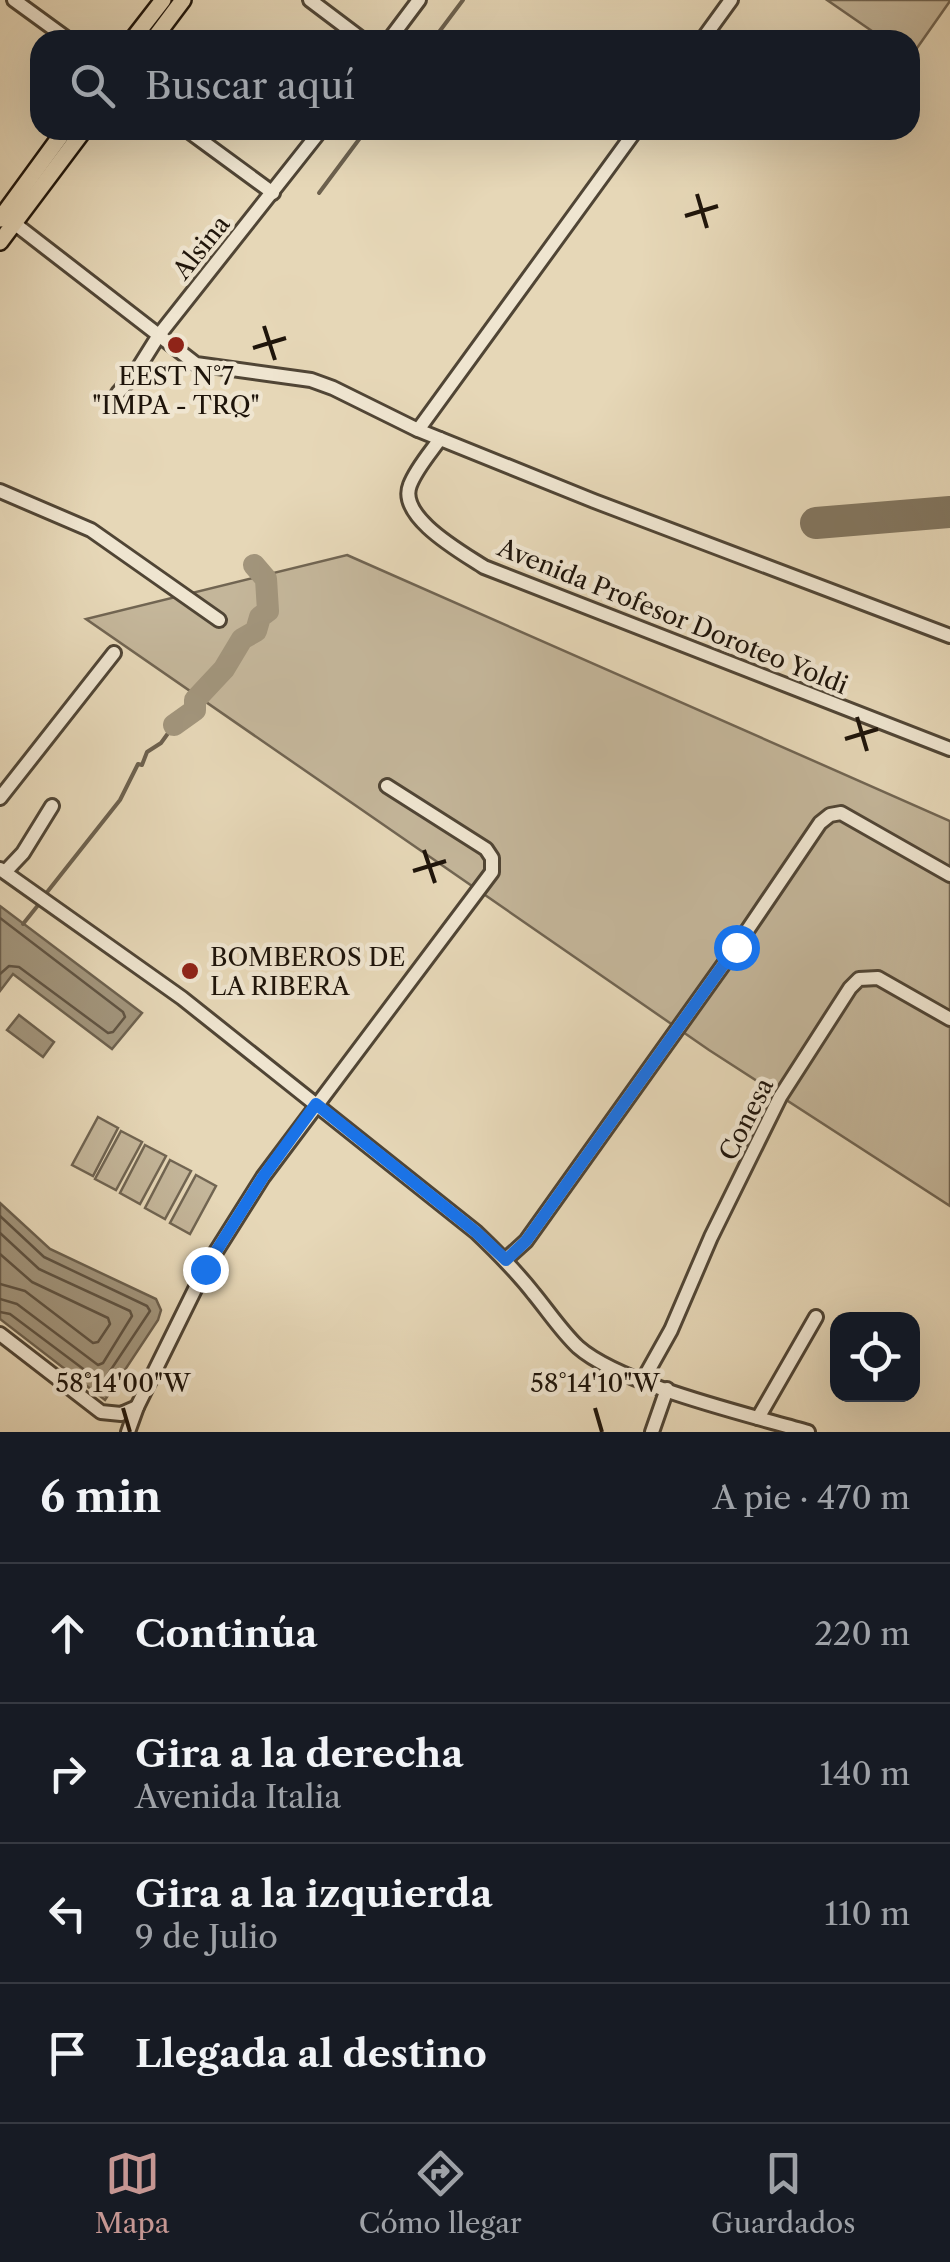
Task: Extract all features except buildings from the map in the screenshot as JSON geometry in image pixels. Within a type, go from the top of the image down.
[{"type":"main road","points":[[140,30],[163,0]]},
{"type":"main road","points":[[161,30],[184,0]]},
{"type":"main road","points":[[0,242],[4,217],[58,140]]},
{"type":"main road","points":[[4,217],[75,140]]},
{"type":"street","points":[[14,0],[55,30]]},
{"type":"street","points":[[310,0],[350,30]]},
{"type":"street","points":[[396,30],[419,0]]},
{"type":"street","points":[[709,30],[731,0]]},
{"type":"street","points":[[200,140],[273,194]]},
{"type":"street","name":"Alsina","points":[[118,393],[313,140]]},
{"type":"street","points":[[418,430],[629,140]]},
{"type":"street","points":[[4,217],[196,364],[311,380],[440,439],[950,636]]},
{"type":"street","name":"Avenida Profesor Doroteo Yoldi","points":[[440,439],[409,486],[407,497],[434,533],[484,567],[950,749]]},
{"type":"street","points":[[0,492],[91,530],[219,620]]},
{"type":"street","points":[[0,798],[114,653]]},
{"type":"street","points":[[128,1432],[205,1269],[263,1177],[492,872],[492,858],[486,849],[387,786]]},
{"type":"street","points":[[52,806],[23,853],[2,871],[182,998],[476,1232],[506,1260],[578,1346],[613,1370],[808,1432]]},
{"type":"street","points":[[506,1260],[537,1226],[820,823],[841,813],[950,875]]},
{"type":"street","name":"Conesa","points":[[642,1380],[671,1330],[780,1098],[850,988],[859,979],[878,978],[950,1018]]},
{"type":"street","points":[[758,1418],[816,1317]]},
{"type":"street","points":[[0,1334],[101,1412],[121,1414],[137,1408]]},
{"type":"street","points":[[652,1432],[667,1389]]},
{"type":"shaded area","points":[[827,0],[950,0],[920,44],[920,30],[870,30]]},
{"type":"shaded area","points":[[347,555],[950,821],[950,1206],[709,1050],[86,619]]},
{"type":"shaded area","points":[[98,1117],[118,1128],[93,1176],[72,1165]]},
{"type":"shaded area","points":[[121,1131],[142,1142],[116,1190],[95,1179]]},
{"type":"shaded area","points":[[145,1145],[166,1156],[140,1204],[120,1193]]},
{"type":"shaded area","points":[[170,1160],[191,1171],[165,1219],[145,1208]]},
{"type":"shaded area","points":[[196,1175],[216,1186],[190,1234],[170,1223]]},
{"type":"water","points":[[0,906],[142,1013],[112,1049],[13,974],[0,991]]},
{"type":"water","points":[[19,1015],[54,1042],[43,1057],[7,1030]]},
{"type":"water","points":[[0,1203],[50,1249],[156,1299],[161,1310],[158,1320],[105,1400],[0,1319]]},
{"type":"waterway","points":[[440,30],[463,0]]},
{"type":"waterway","points":[[319,193],[359,140]]},
{"type":"waterway","points":[[174,725],[195,710],[195,700],[224,669],[242,639],[256,631],[260,617],[268,611],[266,579],[254,565]]},
{"type":"waterway","points":[[44,896],[120,800],[147,752],[161,743],[174,725]]},
{"type":"waterway","points":[[23,924],[39,904]]},
{"type":"taxiway","points":[[816,523],[950,512]]},
{"type":"place","name":"EEST N°7 \"IMPA - TRQ\"","points":[[176,345]]},
{"type":"place","name":"BOMBEROS DE LA RIBERA","points":[[190,971]]},
{"type":"route","points":[[205,1269],[263,1177],[316,1104],[506,1260],[526,1241],[736,947]]}]
